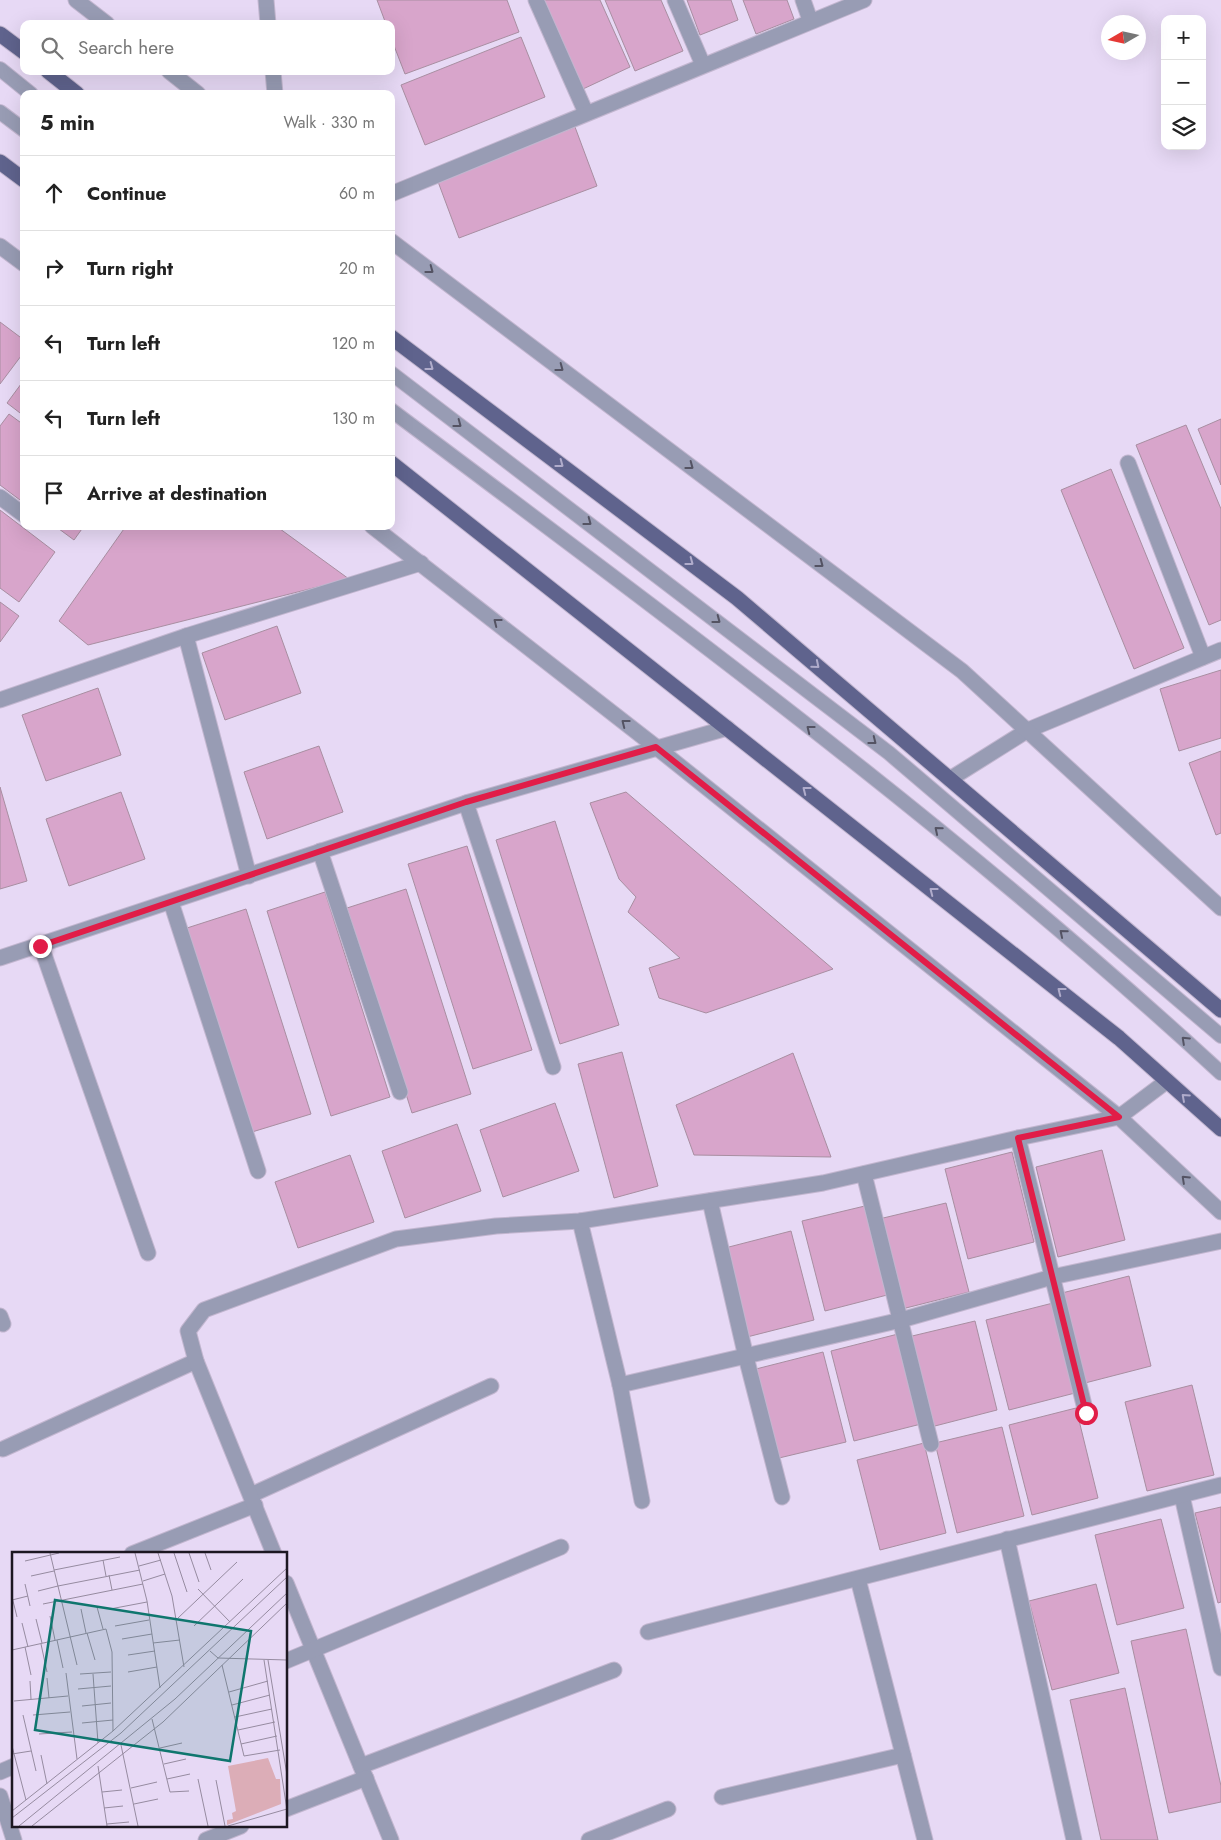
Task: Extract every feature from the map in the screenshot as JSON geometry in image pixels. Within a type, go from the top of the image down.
[{"type":"main road","points":[[0,34],[20,49]]},
{"type":"main road","points":[[53,75],[72,90]]},
{"type":"main road","points":[[0,162],[20,177]]},
{"type":"main road","points":[[395,340],[737,598],[1221,1010]]},
{"type":"main road","points":[[395,466],[1119,1038],[1221,1129]]},
{"type":"street","points":[[76,0],[102,20]]},
{"type":"street","points":[[266,0],[268,20]]},
{"type":"street","points":[[536,0],[586,113]]},
{"type":"street","points":[[675,0],[703,65]]},
{"type":"street","points":[[803,0],[810,20]]},
{"type":"street","points":[[395,192],[810,20],[864,0]]},
{"type":"street","points":[[174,75],[193,90]]},
{"type":"street","points":[[273,75],[275,90]]},
{"type":"street","points":[[395,244],[962,671],[1221,908]]},
{"type":"street","points":[[0,246],[20,261]]},
{"type":"street","points":[[1128,463],[1203,657]]},
{"type":"street","points":[[0,497],[20,512]]},
{"type":"street","points":[[377,530],[656,747],[1119,1117],[1221,1212]]},
{"type":"street","points":[[0,700],[186,636],[421,563]]},
{"type":"street","points":[[186,636],[249,876]]},
{"type":"street","points":[[950,779],[1028,730],[1221,650]]},
{"type":"street","points":[[0,958],[466,802],[727,728]]},
{"type":"street","points":[[466,802],[553,1066]]},
{"type":"street","points":[[320,851],[400,1092]]},
{"type":"street","points":[[171,902],[258,1171]]},
{"type":"street","points":[[40,946],[148,1253]]},
{"type":"street","points":[[273,1552],[196,1361],[188,1331],[204,1310],[396,1239],[496,1226],[580,1221],[823,1184],[1018,1138],[1119,1117],[1167,1081]]},
{"type":"street","points":[[1018,1138],[1086,1413]]},
{"type":"street","points":[[864,1174],[931,1444]]},
{"type":"street","points":[[710,1201],[746,1357],[782,1497]]},
{"type":"street","points":[[580,1221],[620,1385],[642,1501]]},
{"type":"street","points":[[620,1385],[901,1320],[1052,1277],[1221,1241]]},
{"type":"street","points":[[3,1449],[196,1361]]},
{"type":"street","points":[[136,1552],[253,1500],[491,1386]]},
{"type":"street","points":[[648,1632],[1221,1485]]},
{"type":"street","points":[[1182,1496],[1221,1668]]},
{"type":"street","points":[[1007,1539],[1074,1840]]},
{"type":"street","points":[[288,1660],[561,1547]]},
{"type":"street","points":[[858,1579],[925,1840]]},
{"type":"street","points":[[288,1588],[391,1840]]},
{"type":"street","points":[[288,1808],[364,1772],[614,1670]]},
{"type":"street","points":[[722,1797],[903,1755]]},
{"type":"street","points":[[0,1772],[12,1767]]},
{"type":"street","points":[[0,1796],[14,1840]]},
{"type":"street","points":[[588,1840],[668,1809]]},
{"type":"street","points":[[206,1840],[236,1828]]},
{"type":"lane","points":[[0,69],[26,90]]},
{"type":"lane","points":[[0,112],[20,127]]},
{"type":"lane","points":[[395,376],[889,753],[1221,1036]]},
{"type":"lane","points":[[395,413],[688,634],[920,816],[1132,990],[1221,1073]]},
{"type":"building","points":[[377,0],[507,0],[519,32],[405,74],[395,48],[395,20],[384,20]]},
{"type":"building","points":[[543,0],[600,0],[630,67],[583,89]]},
{"type":"building","points":[[605,0],[661,0],[683,51],[635,71]]},
{"type":"building","points":[[687,0],[731,0],[738,20],[700,35]]},
{"type":"building","points":[[743,0],[787,0],[794,19],[756,34]]},
{"type":"building","points":[[521,37],[545,97],[425,145],[401,85]]},
{"type":"building","points":[[575,127],[597,186],[459,238],[437,179]]},
{"type":"building","points":[[0,322],[20,337],[20,357],[0,384]]},
{"type":"building","points":[[20,385],[20,413],[7,403]]},
{"type":"building","points":[[9,414],[20,422],[20,500],[0,485],[0,426]]},
{"type":"building","points":[[1221,419],[1221,485],[1198,429]]},
{"type":"building","points":[[1186,425],[1221,509],[1221,620],[1209,625],[1136,445]]},
{"type":"building","points":[[1111,469],[1184,648],[1134,669],[1061,490]]},
{"type":"building","points":[[0,510],[20,525],[20,530],[26,530],[55,552],[19,602],[0,588]]},
{"type":"building","points":[[60,530],[81,530],[74,540]]},
{"type":"building","points":[[123,530],[282,530],[349,579],[88,645],[59,621]]},
{"type":"building","points":[[0,602],[19,616],[0,642]]},
{"type":"building","points":[[277,626],[301,693],[225,720],[202,653]]},
{"type":"building","points":[[1221,670],[1221,738],[1179,751],[1160,689]]},
{"type":"building","points":[[98,688],[121,755],[46,781],[22,715]]},
{"type":"building","points":[[319,746],[343,812],[267,839],[244,772]]},
{"type":"building","points":[[1221,751],[1221,833],[1216,835],[1189,763]]},
{"type":"building","points":[[0,787],[27,881],[0,889]]},
{"type":"building","points":[[121,792],[145,859],[69,886],[46,819]]},
{"type":"building","points":[[626,792],[833,969],[706,1013],[659,998],[649,968],[680,958],[628,912],[636,897],[619,879],[590,803]]},
{"type":"building","points":[[555,821],[619,1025],[560,1044],[496,840]]},
{"type":"building","points":[[467,846],[532,1050],[473,1069],[408,864]]},
{"type":"building","points":[[406,889],[471,1094],[412,1113],[347,908]]},
{"type":"building","points":[[325,892],[390,1097],[331,1116],[267,911]]},
{"type":"building","points":[[246,909],[311,1114],[252,1132],[187,928]]},
{"type":"building","points":[[622,1052],[658,1186],[614,1198],[578,1064]]},
{"type":"building","points":[[793,1053],[831,1157],[694,1155],[676,1105]]},
{"type":"building","points":[[555,1103],[579,1171],[503,1197],[480,1130]]},
{"type":"building","points":[[457,1124],[481,1191],[405,1218],[382,1151]]},
{"type":"building","points":[[1102,1150],[1125,1240],[1058,1257],[1036,1167]]},
{"type":"building","points":[[1012,1152],[1034,1242],[968,1259],[945,1169]]},
{"type":"building","points":[[350,1155],[374,1222],[298,1248],[275,1182]]},
{"type":"building","points":[[946,1203],[969,1292],[902,1309],[879,1219]]},
{"type":"building","points":[[869,1205],[891,1294],[825,1311],[802,1221]]},
{"type":"building","points":[[791,1231],[814,1320],[747,1337],[725,1248]]},
{"type":"building","points":[[1129,1276],[1151,1366],[1085,1383],[1062,1293]]},
{"type":"building","points":[[1053,1303],[1075,1393],[1009,1410],[986,1320]]},
{"type":"building","points":[[975,1321],[997,1410],[931,1427],[908,1337]]},
{"type":"building","points":[[898,1334],[921,1424],[854,1441],[831,1351]]},
{"type":"building","points":[[823,1352],[846,1442],[779,1458],[756,1369]]},
{"type":"building","points":[[1192,1385],[1214,1475],[1147,1491],[1125,1402]]},
{"type":"building","points":[[1076,1408],[1098,1498],[1032,1515],[1009,1425]]},
{"type":"building","points":[[1002,1427],[1024,1516],[957,1533],[935,1443]]},
{"type":"building","points":[[924,1443],[946,1533],[880,1550],[857,1460]]},
{"type":"building","points":[[1221,1507],[1221,1602],[1218,1603],[1195,1513]]},
{"type":"building","points":[[1161,1519],[1184,1608],[1117,1625],[1095,1535]]},
{"type":"building","points":[[1096,1584],[1119,1673],[1052,1690],[1029,1601]]},
{"type":"building","points":[[1186,1629],[1221,1786],[1221,1802],[1169,1813],[1131,1641]]},
{"type":"building","points":[[1125,1688],[1158,1840],[1101,1840],[1070,1700]]},
{"type":"route","points":[[40,946],[466,802],[656,747],[1119,1117],[1018,1138],[1086,1413]]}]
